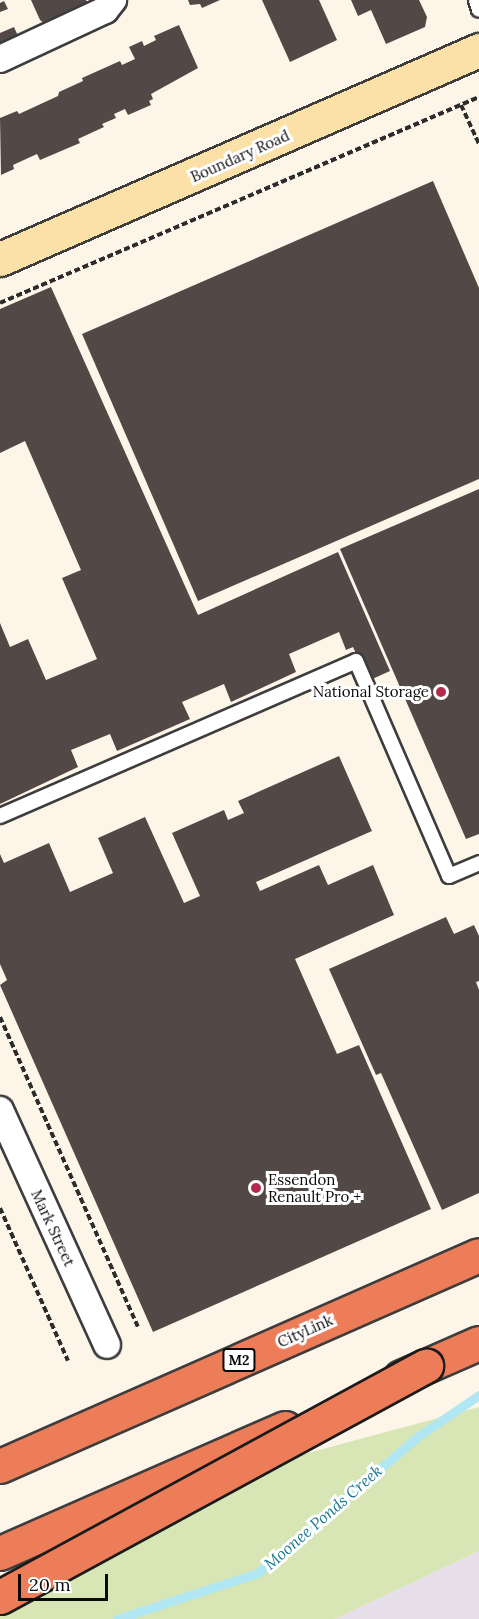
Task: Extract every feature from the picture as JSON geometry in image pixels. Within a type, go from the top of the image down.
[{"type":"highway","name":"CityLink","points":[[0,1466],[479,1255]]},
{"type":"highway","points":[[0,1553],[479,1343]]},
{"type":"highway","points":[[0,1597],[426,1366]]},
{"type":"highway","points":[[0,1453],[162,1393]]},
{"type":"main road","name":"Boundary Road","points":[[0,259],[479,50]]},
{"type":"street","points":[[0,59],[105,10],[113,0]]},
{"type":"street","name":"Mark Street","points":[[0,1110],[107,1345]]},
{"type":"lane","points":[[476,0],[479,10]]},
{"type":"lane","points":[[0,816],[356,661],[449,876],[479,862]]},
{"type":"path","points":[[0,303],[479,97]]},
{"type":"path","points":[[461,105],[479,144]]},
{"type":"path","points":[[0,1017],[138,1327]]},
{"type":"path","points":[[0,1208],[69,1361]]},
{"type":"shaded area","points":[[479,1551],[479,1619],[335,1619]]},
{"type":"green space","points":[[479,1407],[479,1551],[335,1619],[0,1619],[0,1588],[282,1460]]},
{"type":"building","points":[[31,0],[86,0],[88,4],[48,26],[40,20]]},
{"type":"building","points":[[188,0],[220,0],[202,8],[200,4],[190,5]]},
{"type":"building","points":[[262,0],[319,0],[337,40],[290,62]]},
{"type":"building","points":[[351,0],[419,0],[427,17],[425,27],[386,44],[371,10],[358,16]]},
{"type":"building","points":[[4,1],[8,9],[0,12],[0,3]]},
{"type":"building","points":[[179,25],[198,68],[151,94],[153,99],[149,101],[151,105],[128,115],[125,109],[114,114],[116,118],[102,124],[104,127],[78,139],[80,143],[40,160],[37,154],[13,165],[14,169],[1,175],[0,118],[17,111],[19,114],[58,96],[59,92],[83,81],[82,78],[120,61],[122,65],[135,59],[129,47],[142,41],[144,46],[156,40],[154,36]]},
{"type":"building","points":[[14,27],[18,36],[0,43],[0,33]]},
{"type":"building","points":[[433,181],[479,288],[479,479],[198,601],[82,334]]},
{"type":"building","points":[[51,287],[198,615],[338,552],[390,671],[368,681],[353,647],[346,650],[339,632],[289,654],[296,672],[231,702],[224,684],[182,702],[190,719],[117,751],[110,734],[71,750],[78,767],[0,804],[0,623],[10,647],[28,639],[46,680],[97,659],[62,578],[81,570],[25,441],[0,453],[0,309]]},
{"type":"building","name":"National Storage","points":[[479,489],[479,834],[466,839],[340,549]]},
{"type":"building","points":[[339,756],[372,831],[256,882],[260,891],[319,865],[328,885],[373,865],[394,915],[295,959],[337,1054],[359,1045],[431,1209],[153,1332],[0,985],[7,980],[0,964],[0,854],[4,863],[49,843],[70,892],[113,873],[98,838],[145,817],[184,903],[200,896],[172,833],[224,810],[228,820],[244,813],[238,801]]},
{"type":"building","points":[[446,917],[454,934],[474,925],[479,936],[479,981],[476,982],[479,990],[479,1193],[442,1210],[381,1073],[376,1075],[329,969]]},
{"type":"waterway","name":"Moonee Ponds Creek","points":[[117,1619],[258,1573],[417,1437],[479,1395]]},
{"type":"place","name":"National Storage","points":[[441,692]]},
{"type":"place","name":"Essendon Renault Pro +","points":[[256,1188]]}]
